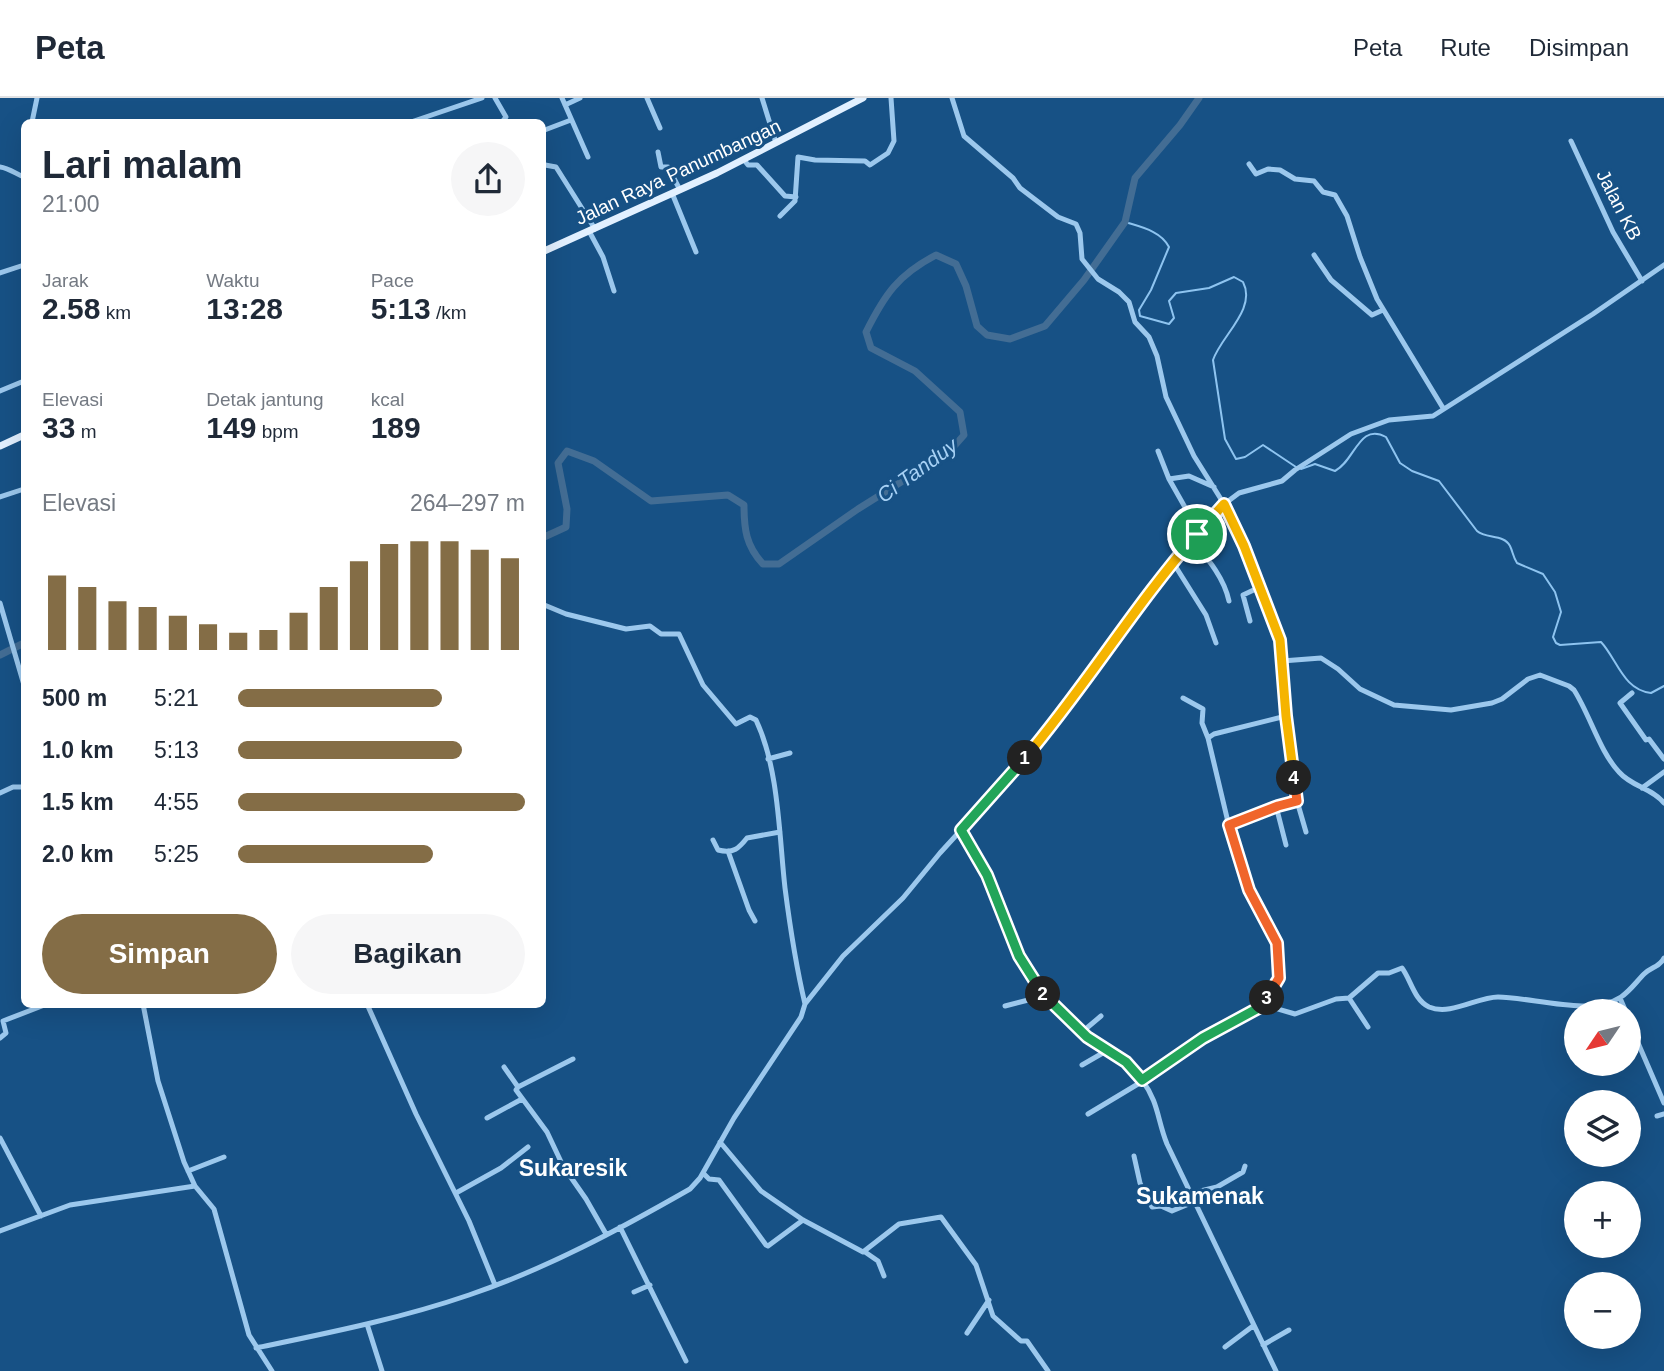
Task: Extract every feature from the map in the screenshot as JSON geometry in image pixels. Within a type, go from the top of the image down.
[{"type":"main road","name":"Jalan Raya Panumbangan","points":[[546,250],[744,160],[861,99]]},
{"type":"main road","points":[[0,446],[21,436]]},
{"type":"street","points":[[33,119],[37,98]]},
{"type":"street","points":[[420,119],[482,98]]},
{"type":"street","points":[[495,98],[506,117],[504,119]]},
{"type":"street","points":[[562,98],[589,157]]},
{"type":"street","points":[[565,105],[580,98]]},
{"type":"street","points":[[647,98],[660,128]]},
{"type":"street","points":[[762,98],[776,143]]},
{"type":"street","points":[[779,216],[792,206],[796,198],[798,157],[865,161],[870,165],[888,153],[894,139],[891,98]]},
{"type":"street","points":[[952,98],[964,136],[1013,178],[1020,188],[1059,217],[1076,224],[1080,233],[1082,259],[1098,279],[1119,292],[1132,307],[1135,322],[1145,331],[1154,347],[1166,397],[1194,456],[1224,504],[1278,634],[1297,801],[1306,832]]},
{"type":"street","points":[[546,129],[571,120]]},
{"type":"street","name":"Jalan KB","points":[[1571,141],[1613,232],[1643,281]]},
{"type":"street","points":[[658,152],[661,167],[668,167],[696,252]]},
{"type":"street","points":[[744,160],[748,165],[757,165],[785,197],[796,198]]},
{"type":"street","points":[[1249,164],[1256,174],[1268,169],[1280,170],[1295,179],[1314,181],[1323,192],[1335,195],[1347,216],[1370,284],[1383,310],[1443,408]]},
{"type":"street","points":[[546,165],[557,168],[592,230],[614,291]]},
{"type":"street","points":[[0,167],[21,176]]},
{"type":"street","points":[[1314,255],[1331,280],[1371,315],[1383,310]]},
{"type":"street","points":[[0,273],[21,266]]},
{"type":"street","points":[[256,1348],[409,1314],[495,1285],[544,1265],[691,1189],[703,1173],[733,1118],[801,1017],[806,1004],[844,956],[904,898],[1060,716],[1192,540],[1224,504],[1239,493],[1282,481],[1302,465],[1352,434],[1389,420],[1430,417],[1662,267],[1664,275]]},
{"type":"street","points":[[0,391],[21,383]]},
{"type":"street","points":[[1157,451],[1169,479],[1199,531]]},
{"type":"street","points":[[1169,479],[1189,476],[1214,487]]},
{"type":"street","points":[[0,497],[21,490]]},
{"type":"street","points":[[1192,540],[1213,565],[1229,600]]},
{"type":"street","points":[[1174,564],[1206,615],[1216,643]]},
{"type":"street","points":[[1250,621],[1244,595],[1260,587]]},
{"type":"street","points":[[0,603],[21,674]]},
{"type":"street","points":[[546,606],[566,614],[619,627],[632,629],[653,626],[661,634],[678,634],[703,685],[736,724],[750,717],[756,720],[768,759],[794,949],[806,1004]]},
{"type":"street","points":[[1282,661],[1321,658],[1338,668],[1360,689],[1386,703],[1451,710],[1495,702],[1531,677],[1547,676],[1572,687],[1612,764],[1632,784],[1656,795],[1664,803]]},
{"type":"street","points":[[1632,693],[1620,704],[1646,740],[1649,739],[1664,759]]},
{"type":"street","points":[[1088,1114],[1203,1038],[1264,1005],[1279,978],[1277,943],[1249,890],[1202,723],[1203,709],[1183,698]]},
{"type":"street","points":[[1208,738],[1214,734],[1286,716]]},
{"type":"street","points":[[768,759],[790,753]]},
{"type":"street","points":[[1642,788],[1664,772]]},
{"type":"street","points":[[0,793],[13,787],[21,787]]},
{"type":"street","points":[[1229,825],[1276,806],[1297,801]]},
{"type":"street","points":[[1276,806],[1286,845]]},
{"type":"street","points":[[961,830],[987,875],[1019,956],[1044,996],[1082,1032],[1126,1062],[1142,1080],[1158,1107],[1164,1136],[1276,1371]]},
{"type":"street","points":[[713,840],[718,850],[728,851],[740,848],[747,838],[780,832]]},
{"type":"street","points":[[728,851],[755,921]]},
{"type":"street","points":[[1264,1005],[1297,1014],[1321,1004],[1349,998],[1377,974],[1401,968],[1418,997],[1425,1005],[1434,1008],[1451,1008],[1495,997],[1573,1006],[1590,1005],[1620,998],[1647,971],[1661,964],[1664,958]]},
{"type":"street","points":[[1005,1006],[1044,996]]},
{"type":"street","points":[[1349,998],[1368,1027]]},
{"type":"street","points":[[0,1038],[6,1033],[3,1021],[37,1008]]},
{"type":"street","points":[[144,1008],[158,1081],[188,1171],[195,1186],[215,1209],[249,1335],[272,1371]]},
{"type":"street","points":[[369,1008],[416,1114],[456,1193],[495,1285]]},
{"type":"street","points":[[1082,1032],[1101,1016]]},
{"type":"street","points":[[1082,1065],[1108,1051]]},
{"type":"street","points":[[1642,1051],[1664,1103]]},
{"type":"street","points":[[518,1087],[573,1059]]},
{"type":"street","points":[[504,1067],[518,1087],[516,1090],[547,1132],[563,1166],[606,1234]]},
{"type":"street","points":[[487,1118],[523,1099]]},
{"type":"street","points":[[0,1138],[41,1216]]},
{"type":"street","points":[[720,1142],[761,1191],[803,1220],[865,1252],[878,1261],[884,1276]]},
{"type":"street","points":[[456,1193],[501,1168],[528,1147]]},
{"type":"street","points":[[1134,1156],[1140,1183],[1152,1207],[1161,1206],[1172,1211],[1196,1201]]},
{"type":"street","points":[[188,1171],[224,1157]]},
{"type":"street","points":[[1192,1193],[1226,1182],[1241,1174],[1245,1166]]},
{"type":"street","points":[[703,1173],[711,1179],[719,1180],[765,1245],[768,1246],[803,1220]]},
{"type":"street","points":[[0,1231],[80,1203],[195,1186]]},
{"type":"street","points":[[865,1252],[899,1224],[941,1217],[971,1256],[993,1315],[1021,1341],[1027,1341],[1048,1371]]},
{"type":"street","points":[[620,1227],[687,1361]]},
{"type":"street","points":[[634,1292],[650,1284]]},
{"type":"street","points":[[967,1333],[989,1300]]},
{"type":"street","points":[[367,1324],[382,1371]]},
{"type":"street","points":[[1225,1347],[1254,1326]]},
{"type":"street","points":[[1263,1345],[1289,1330]]},
{"type":"waterway","name":"Ci Tanduy","points":[[546,536],[566,527],[567,509],[558,463],[567,451],[594,461],[651,501],[728,495],[744,505],[747,537],[763,564],[779,564],[858,509],[949,452],[964,435],[960,412],[915,371],[871,348],[866,332],[886,296],[902,278],[936,255],[956,264],[966,286],[977,326],[987,335],[1010,339],[1045,326],[1084,280],[1125,222],[1135,178],[1199,98]]},
{"type":"waterway","points":[[1125,222],[1156,233],[1169,247],[1151,290],[1139,310],[1140,316],[1169,324],[1174,318],[1169,301],[1176,293],[1209,288],[1234,277],[1243,282],[1246,292],[1242,312],[1213,360],[1225,439],[1236,459],[1245,457],[1263,445],[1296,467]]},
{"type":"waterway","points":[[1301,469],[1315,464],[1335,471],[1363,439],[1377,434],[1386,437],[1400,463],[1412,471],[1439,481],[1477,531],[1504,540],[1510,546],[1517,563],[1543,574],[1555,592],[1561,612],[1553,637],[1556,643],[1601,642],[1627,680],[1641,691],[1651,693],[1664,686]]},
{"type":"waterway","name":"Ci Tanduy","points":[[0,655],[21,644]]},
{"type":"district","name":"Sukaresik","points":[[573,1168]]},
{"type":"district","name":"Sukamenak","points":[[1200,1196]]},
{"type":"route","points":[[1224,504],[1244,546],[1278,634],[1297,801],[1229,825],[1249,890],[1277,943],[1278,979],[1264,1005],[1203,1038],[1142,1080],[1126,1062],[1087,1037],[1040,990],[1019,956],[987,875],[961,830],[1060,716],[1127,623],[1197,534],[1224,504]]}]
